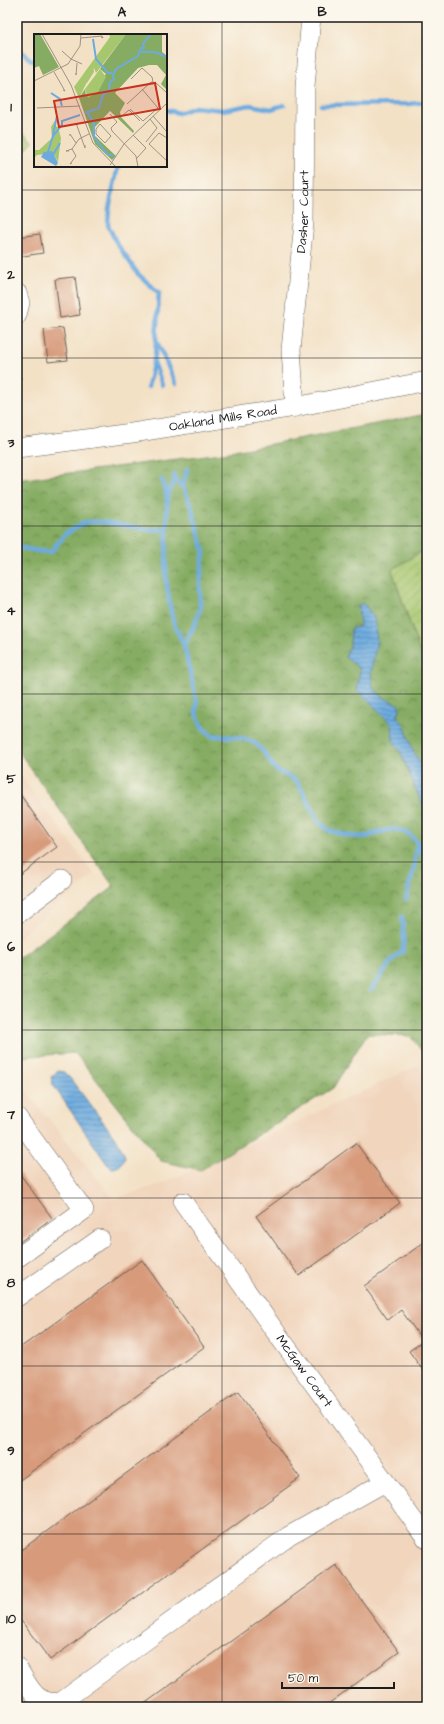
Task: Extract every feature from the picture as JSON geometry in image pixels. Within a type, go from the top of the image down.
[{"type":"street","name":"Dasher Court","points":[[295,407],[291,350],[304,223],[305,87],[311,17]]},
{"type":"street","points":[[17,293],[20,303],[17,314]]},
{"type":"street","name":"Oakland Mills Road","points":[[17,448],[132,433],[295,407],[427,381]]},
{"type":"street","points":[[17,914],[62,880]]},
{"type":"street","points":[[17,1117],[84,1210],[17,1258]]},
{"type":"street","name":"McGaw Court","points":[[183,1202],[427,1539]]},
{"type":"street","points":[[17,1297],[100,1239]]},
{"type":"street","points":[[17,1667],[37,1697],[43,1701],[52,1703],[61,1702],[289,1536],[385,1482]]},
{"type":"shaded area","points":[[17,771],[94,874],[17,939]]},
{"type":"shaded area","points":[[419,1065],[427,1077],[427,1707],[17,1707],[17,1080],[114,1199],[164,1183]]},
{"type":"green space","points":[[21,131],[33,142],[22,154],[17,150],[17,136]]},
{"type":"green space","points":[[427,414],[427,548],[392,570],[427,673],[427,1057],[410,1036],[367,1034],[333,1088],[201,1170],[161,1161],[75,1053],[17,1057],[17,959],[114,887],[17,749],[17,480],[229,452]]},
{"type":"green space","points":[[427,548],[427,673],[392,570]]},
{"type":"water","points":[[363,603],[374,617],[377,641],[371,672],[373,688],[383,697],[399,705],[400,710],[397,717],[404,724],[413,751],[426,772],[427,816],[400,751],[393,740],[392,724],[357,690],[360,669],[345,657],[350,646],[351,629],[360,626],[358,606]]},
{"type":"water","points":[[58,1071],[64,1072],[69,1077],[117,1140],[125,1156],[119,1166],[112,1168],[107,1164],[53,1085],[51,1077]]},
{"type":"building","points":[[40,234],[43,253],[17,257],[17,237]]},
{"type":"building","points":[[75,277],[80,315],[60,318],[55,279]]},
{"type":"building","points":[[63,328],[68,360],[48,362],[44,330]]},
{"type":"building","points":[[17,361],[21,380],[17,381]]},
{"type":"building","points":[[17,790],[57,847],[17,876]]},
{"type":"building","points":[[356,1143],[400,1203],[299,1276],[256,1216]]},
{"type":"building","points":[[17,1170],[52,1218],[17,1244]]},
{"type":"building","points":[[427,1240],[427,1376],[409,1351],[423,1341],[401,1310],[388,1320],[364,1286]]},
{"type":"building","points":[[142,1260],[204,1347],[17,1482],[17,1350]]},
{"type":"building","points":[[238,1392],[300,1478],[50,1660],[17,1615],[17,1553]]},
{"type":"building","points":[[336,1565],[399,1652],[324,1707],[140,1707]]},
{"type":"waterway","points":[[17,47],[34,62]]},
{"type":"waterway","points":[[321,105],[409,104],[427,102]]},
{"type":"waterway","points":[[167,110],[179,113],[195,107],[223,110],[250,105],[271,109],[284,105]]},
{"type":"waterway","points":[[118,167],[109,209],[108,225],[116,242],[138,274],[159,293],[155,355],[148,387]]},
{"type":"waterway","points":[[157,342],[176,384]]},
{"type":"waterway","points":[[154,362],[162,385]]},
{"type":"waterway","points":[[175,480],[183,487],[187,469]]},
{"type":"waterway","points":[[167,496],[175,480],[174,475]]},
{"type":"waterway","points":[[162,480],[167,496],[166,578],[170,607],[174,624],[184,645],[197,703],[196,713],[202,727],[212,736],[241,738],[254,742],[263,751],[276,770],[297,781],[319,822],[330,831],[349,836],[365,837],[394,829],[408,833],[418,843],[427,863]]},
{"type":"waterway","points":[[183,487],[191,506],[204,551],[200,581],[200,610],[184,645]]},
{"type":"waterway","points":[[17,547],[51,552],[65,534],[85,522],[103,522],[152,530],[167,529]]},
{"type":"waterway","points":[[406,899],[414,867],[417,844]]},
{"type":"waterway","points":[[371,990],[392,960],[403,951],[404,937],[402,917]]}]
